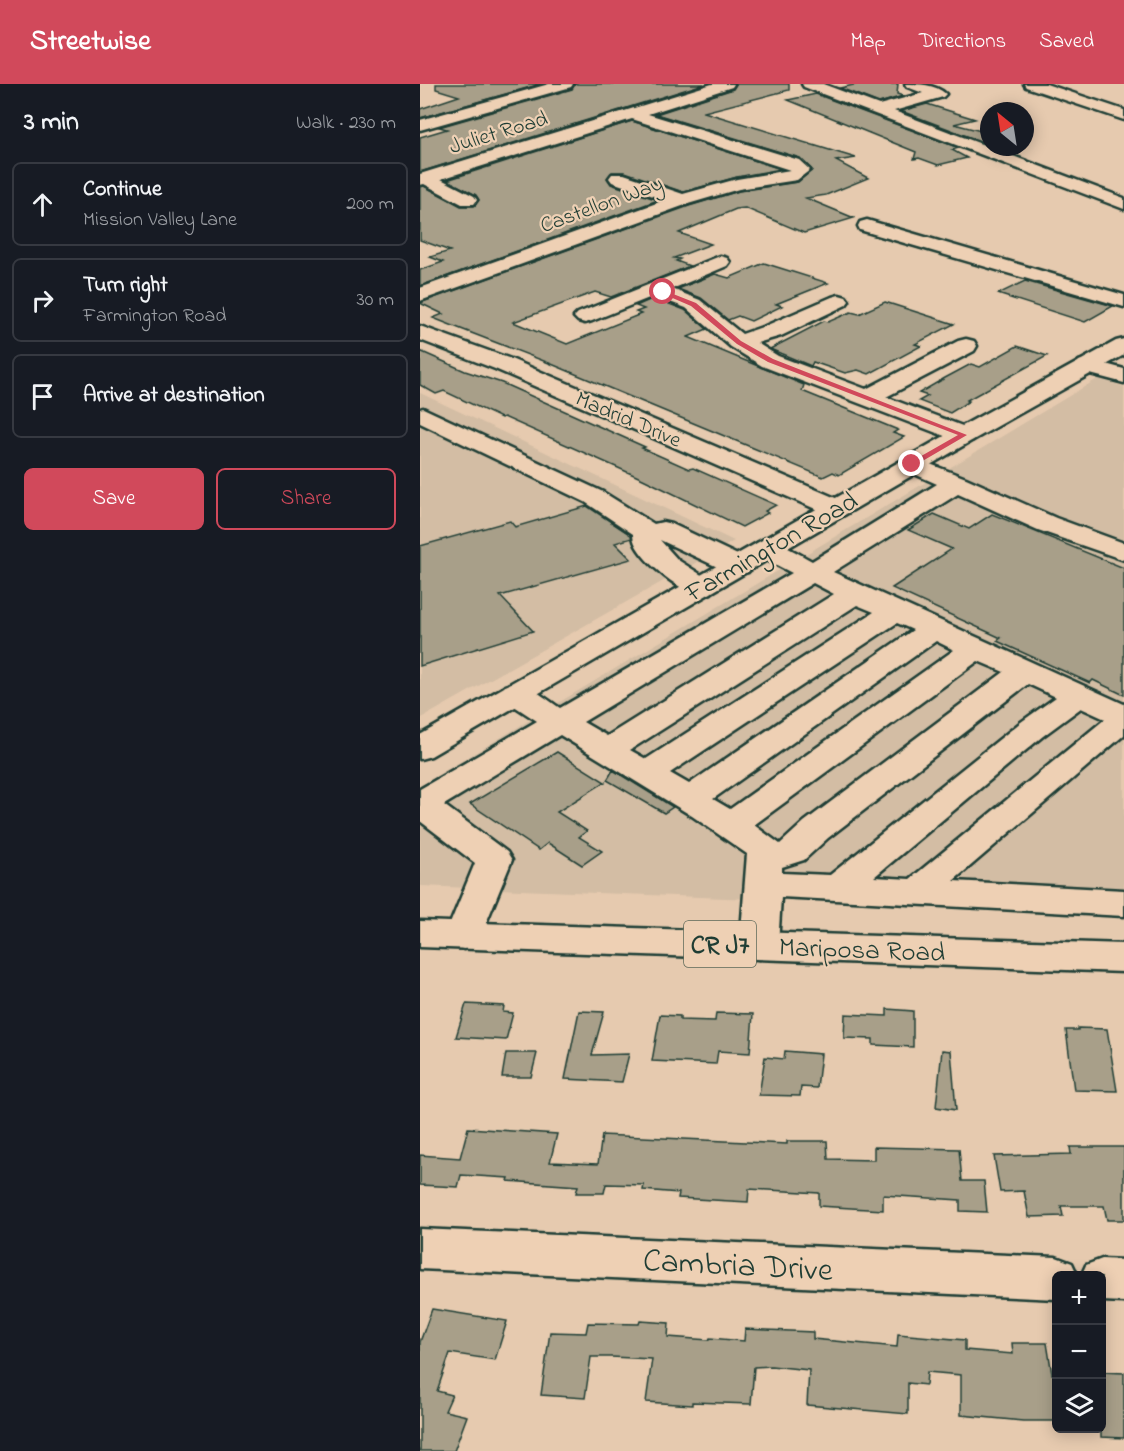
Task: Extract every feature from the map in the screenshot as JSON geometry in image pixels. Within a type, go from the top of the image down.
[{"type":"main road","points":[[420,125],[566,84]]},
{"type":"main road","name":"Juliet Road","points":[[423,179],[727,84]]},
{"type":"main road","points":[[809,84],[1124,204]]},
{"type":"main road","points":[[879,110],[938,94],[912,84]]},
{"type":"main road","points":[[1031,84],[1124,115]]},
{"type":"main road","points":[[1063,84],[1124,104]]},
{"type":"main road","points":[[503,87],[530,94]]},
{"type":"main road","name":"Castellon Way","points":[[420,295],[681,200],[737,184],[795,175],[801,170],[793,164],[630,113]]},
{"type":"main road","points":[[618,178],[681,200]]},
{"type":"main road","points":[[423,179],[468,200]]},
{"type":"main road","points":[[867,226],[1124,301]]},
{"type":"main road","points":[[585,317],[720,262]]},
{"type":"main road","points":[[652,289],[693,304],[739,342],[770,361],[964,435]]},
{"type":"main road","points":[[739,342],[773,331],[839,301]]},
{"type":"main road","name":"Madrid Drive","points":[[420,332],[503,364],[836,508]]},
{"type":"main road","points":[[867,398],[966,346]]},
{"type":"main road","name":"Farmington Road","points":[[420,749],[912,464],[1124,346]]},
{"type":"main road","points":[[1087,366],[1124,376]]},
{"type":"main road","points":[[423,415],[594,497],[651,534]]},
{"type":"main road","points":[[912,464],[1047,524],[1124,552]]},
{"type":"main road","points":[[464,936],[494,860],[424,813],[420,804],[813,572],[957,483]]},
{"type":"main road","points":[[701,587],[681,575],[650,549],[645,536],[663,530],[738,566]]},
{"type":"main road","points":[[767,549],[1124,717],[919,891]]},
{"type":"main road","points":[[607,750],[856,592]]},
{"type":"main road","points":[[647,773],[895,611]]},
{"type":"main road","points":[[690,799],[934,629]]},
{"type":"main road","points":[[731,825],[976,648]]},
{"type":"main road","points":[[764,872],[1025,671]]},
{"type":"main road","points":[[516,693],[558,722],[690,799],[765,849],[759,945]]},
{"type":"main road","points":[[839,887],[1032,729],[1078,695]]},
{"type":"main road","points":[[764,872],[839,887],[1124,903]]},
{"type":"main road","name":"Mariposa Road","points":[[420,934],[1124,958]]},
{"type":"main road","name":"Cambria Drive","points":[[420,1249],[1052,1278]]},
{"type":"main road","points":[[1106,1280],[1124,1281]]},
{"type":"shaded area","points":[[1099,378],[1124,387],[1124,916],[1064,911],[420,886],[420,786]]},
{"type":"shaded area","points":[[420,393],[734,541],[420,719]]},
{"type":"building","points":[[436,84],[541,84],[420,118],[420,109],[459,96],[436,89]]},
{"type":"building","points":[[575,84],[704,84],[420,172],[420,137],[447,129],[439,127],[572,89]]},
{"type":"building","points":[[736,84],[789,84],[789,90],[704,112],[856,158],[836,161],[868,178],[826,195],[806,198],[854,218],[804,233],[745,208],[736,209],[679,233],[711,244],[674,258],[690,266],[611,297],[595,292],[513,322],[567,344],[641,314],[636,312],[644,309],[636,306],[654,298],[685,310],[707,329],[688,337],[804,385],[802,391],[898,430],[893,433],[904,437],[839,475],[833,472],[823,477],[549,363],[433,318],[443,314],[420,303],[689,206],[739,191],[798,182],[812,170],[800,158],[656,114],[733,89]]},
{"type":"building","points":[[858,84],[898,84],[897,94],[903,96],[879,103],[840,88]]},
{"type":"building","points":[[816,94],[959,148],[952,150],[967,158],[938,165],[919,158],[914,159],[916,152],[788,100]]},
{"type":"building","points":[[927,104],[975,119],[954,124],[980,131],[980,141],[901,111]]},
{"type":"building","points":[[632,121],[781,169],[737,177],[683,192],[625,172],[612,172],[607,178],[611,184],[658,200],[420,286],[420,270],[443,262],[430,257],[450,251],[420,240],[420,187],[424,186],[461,206],[474,206],[479,200],[476,195],[447,180]]},
{"type":"building","points":[[764,263],[828,283],[776,304],[782,306],[751,321],[738,316],[728,320],[701,298],[678,289],[715,274],[729,278]]},
{"type":"building","points":[[1025,281],[1113,306],[1085,322],[998,294]]},
{"type":"building","points":[[885,302],[954,324],[915,344],[921,346],[869,374],[858,370],[845,373],[813,362],[811,366],[770,349],[824,321],[828,322],[851,312],[859,314]]},
{"type":"building","points":[[1017,346],[1047,356],[967,400],[969,401],[950,413],[919,401],[928,396],[919,393],[945,378],[971,364],[980,367]]},
{"type":"building","points":[[420,351],[465,371],[502,383],[689,469],[693,468],[776,505],[765,511],[768,513],[742,527],[643,479],[504,417],[501,418],[444,391],[436,394],[420,385]]},
{"type":"building","points":[[587,506],[631,535],[632,538],[615,543],[631,559],[500,596],[533,631],[420,666],[420,546],[510,521],[515,527]]},
{"type":"building","points":[[934,514],[969,529],[992,514],[1124,568],[1124,695],[1093,680],[1090,683],[997,641],[1001,638],[892,588],[952,549],[908,530]]},
{"type":"building","points":[[557,752],[605,782],[557,812],[587,831],[579,837],[602,851],[582,865],[548,843],[539,850],[470,804]]},
{"type":"building","points":[[613,770],[673,807],[664,813],[607,780]]},
{"type":"building","points":[[466,1004],[504,1006],[503,1012],[513,1013],[506,1040],[456,1037]]},
{"type":"building","points":[[887,1009],[913,1011],[913,1047],[873,1045],[873,1039],[844,1038],[845,1014],[887,1016]]},
{"type":"building","points":[[579,1011],[604,1012],[592,1055],[629,1054],[622,1082],[565,1079]]},
{"type":"building","points":[[716,1013],[753,1014],[750,1053],[718,1051],[716,1064],[652,1061],[660,1015],[680,1016],[680,1020],[715,1021]]},
{"type":"building","points":[[1078,1028],[1107,1029],[1117,1091],[1074,1090],[1066,1030],[1078,1030]]},
{"type":"building","points":[[942,1050],[951,1051],[956,1110],[936,1107]]},
{"type":"building","points":[[785,1051],[821,1054],[817,1088],[801,1087],[800,1096],[759,1095],[765,1057],[784,1059]]},
{"type":"building","points":[[506,1053],[537,1053],[531,1077],[502,1077]]},
{"type":"building","points":[[468,1128],[557,1134],[550,1162],[598,1164],[602,1135],[787,1144],[787,1141],[827,1141],[828,1159],[874,1160],[874,1147],[959,1149],[962,1181],[984,1181],[987,1212],[960,1211],[960,1200],[883,1195],[883,1210],[819,1206],[819,1193],[749,1189],[748,1202],[678,1198],[679,1193],[643,1190],[644,1185],[606,1184],[604,1193],[576,1193],[578,1186],[461,1175],[458,1187],[420,1185],[420,1155],[460,1158]]},
{"type":"building","points":[[1070,1147],[1124,1147],[1124,1220],[1107,1220],[1104,1206],[1061,1206],[1063,1216],[1029,1217],[1024,1191],[1000,1192],[994,1156],[1071,1154]]},
{"type":"building","points":[[432,1309],[507,1321],[495,1360],[450,1353],[437,1391],[452,1395],[445,1411],[467,1416],[454,1451],[420,1451],[420,1342]]},
{"type":"building","points":[[640,1321],[669,1323],[668,1337],[709,1340],[710,1338],[744,1341],[745,1329],[813,1332],[813,1339],[897,1347],[898,1334],[965,1340],[965,1350],[1013,1354],[1012,1343],[1047,1343],[1052,1374],[1052,1421],[1023,1421],[961,1415],[961,1375],[927,1372],[926,1385],[908,1383],[908,1414],[807,1405],[809,1370],[771,1366],[754,1367],[751,1404],[692,1402],[692,1405],[646,1402],[652,1359],[591,1357],[585,1398],[541,1395],[550,1332],[586,1333],[588,1323],[639,1324]]},
{"type":"building","points":[[1106,1372],[1124,1373],[1124,1438],[1101,1437],[1101,1433],[1106,1433]]},
{"type":"route","points":[[663,292],[693,304],[739,342],[770,361],[964,435],[912,464]]}]
